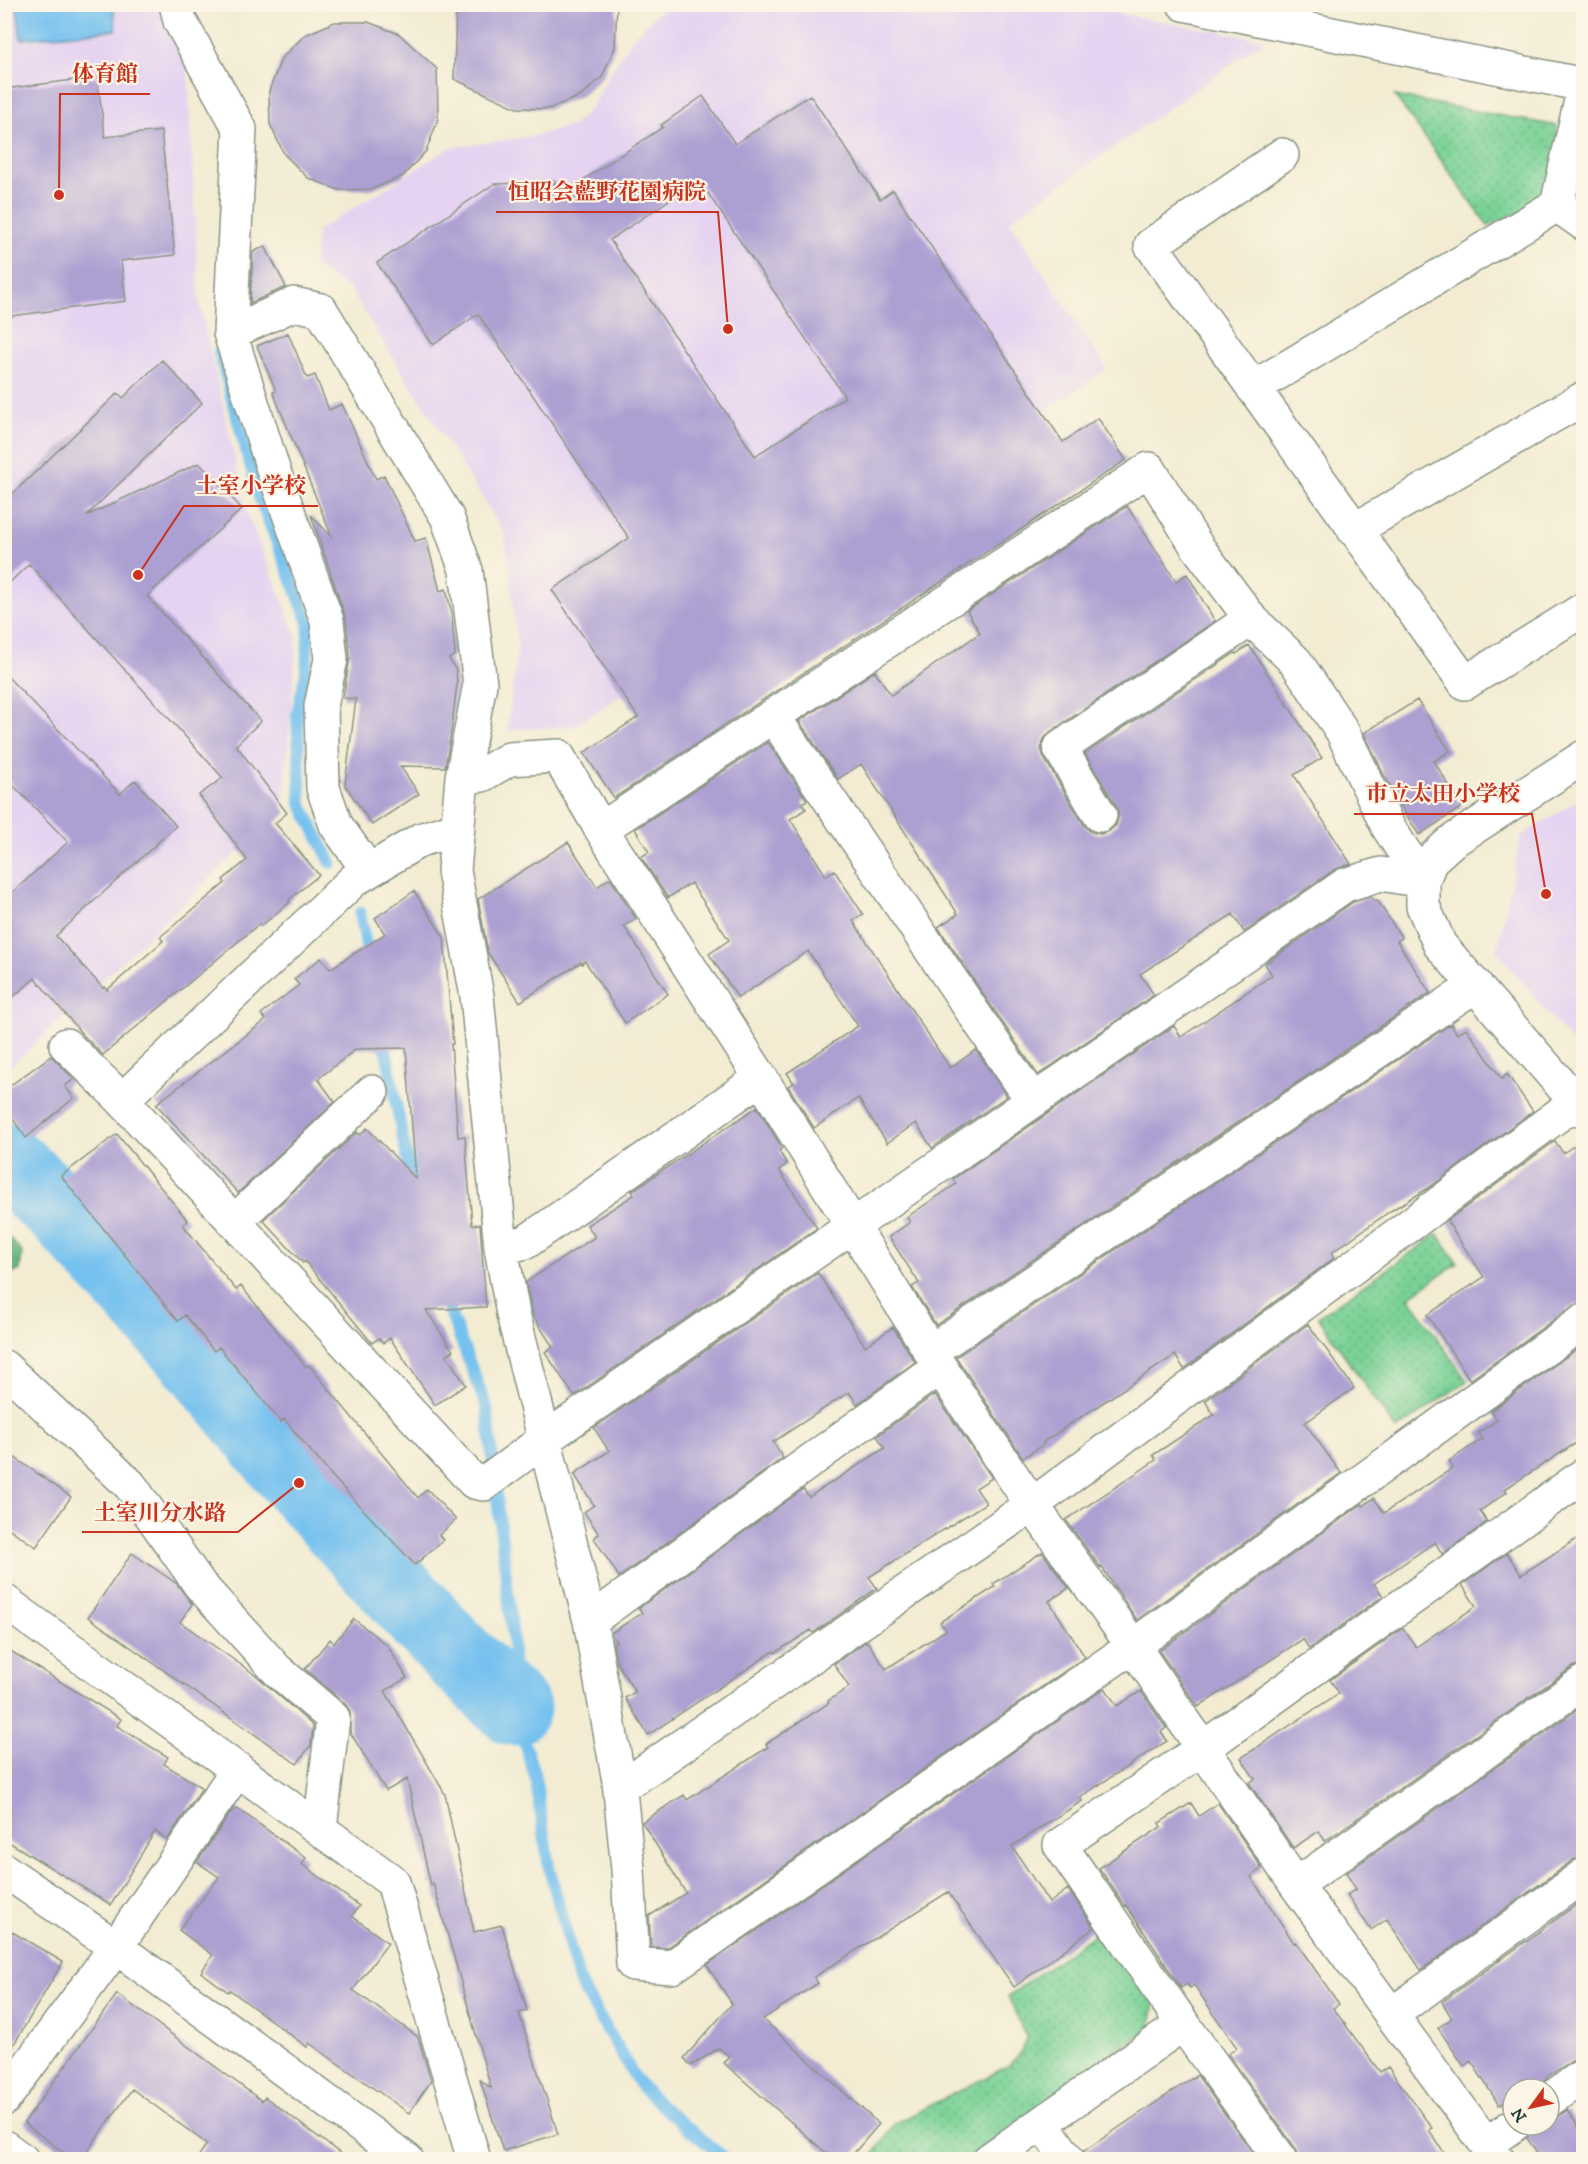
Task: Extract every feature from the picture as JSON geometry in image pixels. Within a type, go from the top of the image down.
[{"type":"street","points":[[176,4],[180,21],[240,129],[230,333],[273,469],[327,621],[331,659],[321,706],[323,788],[336,825],[368,870]]},
{"type":"street","points":[[1184,4],[1584,86],[1557,205],[1253,388]]},
{"type":"street","points":[[1282,155],[1151,245],[1465,684],[1584,609]]},
{"type":"street","points":[[1557,205],[1584,224]]},
{"type":"street","points":[[230,333],[294,304],[321,310],[447,517],[466,570],[480,684],[462,777],[454,872],[477,996],[501,1248],[513,1314],[590,1621],[619,1781],[628,1869],[633,1964],[672,1968],[1133,1646],[1584,1322]]},
{"type":"street","points":[[1354,530],[1584,398]]},
{"type":"street","points":[[601,829],[1149,469],[1196,545],[1251,619],[1296,662],[1335,721],[1388,826],[1423,880]]},
{"type":"street","points":[[1100,815],[1060,748],[1251,619]]},
{"type":"street","points":[[773,716],[1034,1101]]},
{"type":"street","points":[[462,777],[483,775],[509,759],[558,756],[601,829],[761,1078],[936,1359],[1032,1505],[1133,1646],[1296,1885],[1493,2152],[1505,2137]]},
{"type":"street","points":[[619,1781],[635,1778],[1032,1505],[1580,1107],[1440,945],[1424,906],[1423,880],[1431,860],[1451,842],[1584,757]]},
{"type":"street","points":[[122,1100],[354,880],[420,840],[458,828]]},
{"type":"street","points":[[66,1045],[122,1100],[474,1482],[484,1484],[545,1439],[1345,885],[1381,874],[1423,880]]},
{"type":"street","points":[[590,1621],[936,1359],[1476,985]]},
{"type":"street","points":[[501,1248],[526,1242],[761,1078]]},
{"type":"street","points":[[234,1222],[372,1092]]},
{"type":"street","points":[[4,1366],[130,1485],[200,1585],[278,1670],[333,1718],[320,1828]]},
{"type":"street","points":[[1281,2160],[1183,2024],[1060,1845],[1202,1749],[1584,1475]]},
{"type":"street","points":[[4,1601],[393,1882],[474,2160]]},
{"type":"street","points":[[1296,1885],[1584,1682]]},
{"type":"street","points":[[4,2099],[116,1947],[238,1768]]},
{"type":"street","points":[[4,1870],[116,1947],[406,2160]]},
{"type":"street","points":[[1391,2015],[1584,1875]]},
{"type":"street","points":[[989,2160],[1183,2024]]},
{"type":"street","points":[[1561,2091],[1584,2075]]},
{"type":"street","points":[[1042,2123],[1068,2160]]},
{"type":"street","points":[[4,2147],[22,2160]]},
{"type":"shaded area","points":[[5,5],[171,5],[188,74],[199,300],[247,513],[297,637],[283,809],[5,1072]]},
{"type":"shaded area","points":[[666,5],[1072,5],[1265,40],[1009,221],[1107,369],[575,726],[507,730],[518,647],[505,534],[350,289],[314,266],[317,231],[450,148],[534,136],[574,125],[591,108],[608,76],[634,36]]},
{"type":"shaded area","points":[[1583,797],[1583,1056],[1497,951],[1521,836]]},
{"type":"green space","points":[[1395,96],[1557,126],[1559,197],[1488,226]]},
{"type":"green space","points":[[4,1232],[22,1252],[20,1270],[5,1277]]},
{"type":"green space","points":[[1438,1234],[1458,1263],[1409,1297],[1467,1381],[1396,1430],[1318,1317]]},
{"type":"green space","points":[[1100,1930],[1155,2000],[1151,2027],[966,2159],[870,2160],[894,2124],[1008,2066],[1022,2051],[1027,2039],[1008,1996]]},
{"type":"water","points":[[17,5],[113,5],[116,30],[21,39]]},
{"type":"building","points":[[456,4],[617,4],[615,47],[602,77],[581,96],[548,109],[517,108],[454,79]]},
{"type":"building","points":[[335,22],[368,22],[399,34],[437,69],[438,120],[426,151],[403,176],[372,189],[339,190],[308,178],[284,154],[270,124],[269,91],[281,59],[305,35]]},
{"type":"building","points":[[97,77],[105,137],[161,131],[175,255],[121,261],[126,301],[4,317],[4,89]]},
{"type":"building","points":[[810,95],[880,199],[893,190],[1063,442],[1098,418],[1126,460],[614,798],[584,753],[638,717],[552,590],[629,538],[478,314],[433,345],[377,263],[494,184],[554,182],[562,194],[663,127],[661,125],[703,96],[735,144]],"holes":[[[699,180],[845,397],[755,456],[610,240]]]},
{"type":"building","points":[[265,246],[286,287],[250,303],[253,252]]},
{"type":"building","points":[[288,333],[307,378],[315,375],[329,410],[342,404],[376,479],[384,475],[415,541],[426,538],[440,591],[446,589],[452,614],[455,655],[449,659],[456,670],[457,684],[445,767],[400,766],[419,794],[372,825],[345,785],[356,699],[343,698],[350,657],[346,619],[311,515],[332,537],[273,392],[276,391],[257,346]]},
{"type":"building","points":[[162,360],[202,403],[86,516],[199,463],[242,509],[147,596],[261,721],[236,745],[287,813],[275,823],[319,875],[289,900],[290,902],[261,926],[259,924],[103,1055],[82,1034],[35,978],[4,1005],[4,900],[68,842],[4,776],[4,673],[120,794],[135,780],[176,826],[56,936],[103,988],[107,990],[163,941],[160,937],[225,883],[223,880],[247,860],[199,795],[223,778],[29,564],[4,588],[4,502],[118,393],[123,398]]},
{"type":"building","points":[[1127,506],[1176,581],[1187,574],[1215,621],[1050,732],[1044,739],[1041,748],[1044,758],[1084,825],[1091,832],[1101,834],[1116,825],[1119,815],[1116,805],[1085,754],[1249,645],[1322,758],[1294,775],[1351,864],[1334,870],[1244,932],[1233,914],[1140,974],[1154,995],[1038,1075],[938,927],[958,914],[861,764],[838,779],[799,721],[875,671],[891,695],[980,633],[967,611]]},
{"type":"building","points":[[1417,700],[1450,751],[1434,761],[1462,807],[1419,835],[1394,795],[1364,733]]},
{"type":"building","points":[[768,742],[807,800],[802,803],[806,809],[790,819],[826,876],[834,870],[863,914],[853,921],[950,1068],[976,1050],[1007,1096],[932,1148],[916,1123],[887,1143],[858,1098],[814,1128],[788,1086],[794,1083],[787,1073],[858,1026],[808,951],[738,998],[709,954],[729,940],[691,883],[668,898],[641,857],[649,852],[635,829]]},
{"type":"building","points":[[568,842],[597,887],[610,878],[636,919],[624,926],[668,994],[625,1023],[585,961],[520,1002],[488,953],[478,899]]},
{"type":"building","points":[[414,891],[444,937],[458,1137],[465,1136],[472,1225],[480,1224],[486,1307],[426,1310],[453,1351],[446,1355],[466,1385],[435,1405],[390,1338],[383,1343],[379,1338],[372,1343],[305,1261],[303,1263],[263,1220],[357,1132],[360,1135],[367,1128],[416,1179],[406,1048],[356,1049],[318,1079],[335,1102],[238,1193],[156,1104],[266,1020],[261,1014],[299,985],[294,979],[321,958],[330,969],[385,934],[375,918]]},
{"type":"building","points":[[1371,897],[1375,902],[1377,900],[1402,938],[1397,941],[1430,993],[936,1325],[912,1287],[919,1283],[889,1237],[910,1222],[907,1217],[956,1184],[953,1179],[1174,1026],[1181,1037],[1272,975],[1265,964],[1353,902]]},
{"type":"building","points":[[1451,1024],[1457,1034],[1466,1028],[1502,1079],[1507,1074],[1533,1111],[1427,1189],[1392,1210],[1331,1253],[1334,1258],[1184,1369],[1175,1355],[1043,1442],[1044,1444],[1023,1458],[956,1357]]},
{"type":"building","points":[[51,1056],[74,1079],[65,1086],[74,1098],[26,1138],[4,1107],[4,1090]]},
{"type":"building","points":[[757,1107],[782,1148],[779,1151],[787,1164],[779,1170],[817,1228],[574,1396],[545,1352],[553,1347],[533,1316],[526,1282],[595,1237],[587,1225],[634,1195],[632,1191]]},
{"type":"building","points":[[117,1134],[188,1221],[183,1225],[236,1290],[241,1286],[306,1367],[309,1365],[418,1498],[427,1489],[456,1520],[439,1535],[443,1540],[415,1565],[331,1475],[284,1419],[281,1422],[219,1347],[214,1351],[185,1315],[178,1321],[61,1176]]},
{"type":"building","points":[[1584,1139],[1584,1302],[1573,1306],[1470,1380],[1427,1315],[1484,1277],[1447,1221],[1555,1141],[1563,1153]]},
{"type":"building","points":[[818,1273],[865,1346],[893,1327],[915,1362],[857,1404],[849,1392],[773,1442],[783,1458],[619,1577],[594,1538],[599,1534],[584,1512],[594,1505],[574,1474],[609,1451],[594,1428]]},
{"type":"building","points":[[1308,1324],[1354,1388],[1305,1423],[1341,1473],[1137,1620],[1101,1566],[1066,1520],[1156,1460],[1153,1455],[1214,1415],[1205,1401]]},
{"type":"building","points":[[1584,1344],[1584,1438],[1505,1489],[1507,1492],[1480,1511],[1487,1522],[1442,1554],[1435,1542],[1374,1584],[1383,1596],[1309,1649],[1303,1639],[1198,1707],[1159,1651],[1362,1504],[1363,1506],[1374,1498],[1384,1513],[1453,1468],[1449,1461],[1482,1439],[1478,1433],[1497,1420],[1491,1411]]},
{"type":"building","points":[[935,1394],[992,1478],[976,1488],[986,1503],[869,1577],[877,1588],[813,1633],[811,1630],[775,1653],[774,1651],[648,1735],[625,1698],[635,1692],[617,1663],[613,1643],[616,1641],[611,1633],[642,1613],[639,1608],[803,1489],[809,1497],[885,1448],[877,1436]]},
{"type":"building","points":[[4,1450],[71,1497],[36,1547],[4,1525]]},
{"type":"building","points":[[1584,1534],[1584,1663],[1573,1667],[1325,1841],[1319,1831],[1293,1848],[1249,1783],[1255,1779],[1241,1758],[1339,1693],[1330,1680],[1403,1628],[1416,1647],[1476,1606],[1462,1585],[1507,1553],[1521,1575]]},
{"type":"building","points":[[1042,1552],[1069,1588],[1049,1601],[1085,1657],[667,1948],[651,1947],[649,1916],[686,1893],[642,1822],[684,1795],[687,1800],[768,1747],[766,1744],[829,1703],[828,1701],[849,1687],[834,1664],[867,1641],[886,1669],[946,1630],[940,1622],[995,1587],[993,1584]]},
{"type":"building","points":[[132,1553],[177,1584],[192,1604],[180,1622],[257,1676],[313,1726],[311,1745],[297,1764],[88,1617]]},
{"type":"building","points":[[354,1619],[388,1646],[407,1678],[385,1691],[445,1794],[474,1932],[502,1925],[527,2011],[519,2013],[558,2134],[503,2151],[480,2080],[491,2088],[433,1883],[431,1886],[407,1779],[386,1791],[350,1732],[350,1711],[305,1669],[330,1639],[334,1643]]},
{"type":"building","points":[[4,1647],[121,1719],[117,1726],[168,1757],[164,1764],[202,1788],[167,1840],[155,1831],[111,1905],[4,1839]]},
{"type":"building","points":[[1105,1688],[1117,1706],[1141,1691],[1166,1728],[1161,1732],[1167,1741],[1080,1797],[1082,1801],[1012,1846],[1049,1903],[1068,1889],[1094,1928],[1014,1987],[948,1892],[814,1977],[818,1983],[763,2019],[879,2124],[848,2160],[834,2160],[724,2063],[730,2057],[719,2048],[691,2066],[684,2058],[732,2004],[707,1965]]},
{"type":"building","points":[[1584,1705],[1584,1857],[1573,1860],[1421,1970],[1387,1919],[1371,1930],[1347,1895],[1356,1889],[1346,1873]]},
{"type":"building","points":[[1191,1803],[1199,1816],[1218,1803],[1262,1868],[1251,1877],[1294,1943],[1296,1942],[1339,2004],[1333,2008],[1380,2072],[1388,2067],[1432,2128],[1429,2130],[1449,2160],[1300,2160],[1296,2149],[1228,2054],[1237,2048],[1194,1985],[1190,1988],[1187,1984],[1181,1988],[1099,1868],[1161,1827],[1159,1823]]},
{"type":"building","points":[[234,1808],[306,1858],[302,1864],[359,1906],[352,1916],[388,1943],[353,1990],[418,2037],[431,2081],[409,2113],[309,2043],[307,2047],[230,1990],[228,1992],[201,1972],[213,1955],[179,1930],[219,1877],[197,1862]]},
{"type":"building","points":[[1584,1899],[1584,2054],[1546,2077],[1501,2077],[1501,2104],[1499,2105],[1471,2061],[1464,2066],[1438,2028],[1452,2018],[1442,2002]]},
{"type":"building","points":[[4,1927],[63,1962],[4,2061]]},
{"type":"building","points":[[117,1994],[262,2101],[265,2097],[349,2160],[196,2160],[207,2144],[132,2089],[81,2160],[74,2160],[24,2123]]},
{"type":"building","points":[[1197,2075],[1258,2160],[1087,2160],[1084,2151]]},
{"type":"building","points":[[1567,2110],[1584,2135],[1584,2160],[1541,2160],[1527,2138],[1561,2137],[1561,2114]]},
{"type":"waterway","points":[[219,352],[259,497],[309,623],[306,672],[297,714],[301,803],[331,863]]},
{"type":"waterway","points":[[360,913],[369,961]]},
{"type":"waterway","points":[[383,1034],[415,1190]]},
{"type":"waterway","points":[[4,1159],[63,1213],[191,1352],[299,1483],[458,1656],[513,1708]]},
{"type":"waterway","points":[[443,1294],[487,1408],[513,1639],[513,1708],[535,1776],[549,1867],[580,1984],[639,2084],[668,2112],[727,2160]]},
{"type":"place","name":"体育館","points":[[59,195]]},
{"type":"place","name":"恒昭会藍野花園病院","points":[[728,329]]},
{"type":"place","name":"土室小学校","points":[[138,575]]},
{"type":"place","name":"市立太田小学校","points":[[1546,894]]},
{"type":"place","name":"土室川分水路","points":[[299,1483]]}]
